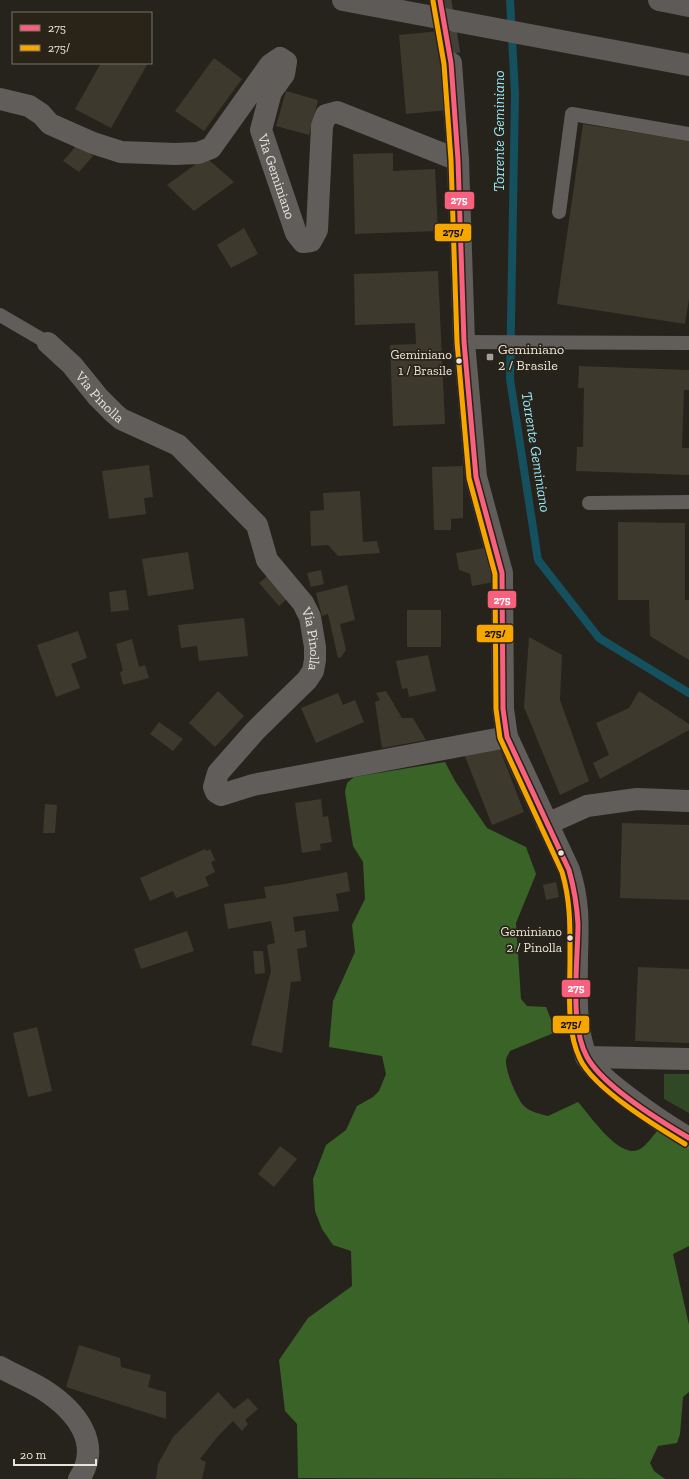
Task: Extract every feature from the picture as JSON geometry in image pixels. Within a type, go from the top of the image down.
[{"type":"highway","points":[[343,0],[689,65]]},
{"type":"highway","points":[[659,0],[689,6]]},
{"type":"street","name":"Via Geminiano","points":[[0,99],[29,106],[41,114],[50,124],[93,143],[121,152],[175,154],[198,153],[211,148],[270,65],[280,58],[286,62],[284,74],[271,92],[261,130],[296,233],[303,242],[311,241],[317,230],[322,126],[326,115],[337,112],[458,160]]},
{"type":"street","points":[[451,63],[458,160],[464,342],[476,477],[502,573],[503,710],[507,737],[569,870],[576,891],[578,912],[576,1000],[580,1038],[586,1057],[594,1069],[673,1130],[689,1138]]},
{"type":"street","name":"Via Pinolla","points":[[48,343],[72,365],[98,397],[121,419],[178,445],[219,485],[257,525],[267,560],[299,598],[310,617],[315,647],[313,671],[307,680],[255,731],[218,773],[214,787],[216,792],[221,795],[252,784],[507,737]]},
{"type":"street","points":[[547,824],[587,806],[637,799],[689,801]]},
{"type":"street","points":[[586,1057],[689,1059]]},
{"type":"street","points":[[0,1367],[44,1390],[74,1415],[84,1429],[88,1444],[88,1459],[84,1472],[79,1479]]},
{"type":"lane","points":[[559,212],[572,114],[689,134]]},
{"type":"lane","name":"Via Pinolla","points":[[0,314],[48,343]]},
{"type":"lane","points":[[464,342],[689,343]]},
{"type":"lane","points":[[589,503],[689,502]]},
{"type":"green space","points":[[445,762],[455,781],[487,828],[526,847],[536,874],[516,923],[521,999],[527,1006],[546,1007],[556,1032],[510,1051],[506,1060],[506,1065],[515,1092],[525,1107],[536,1113],[548,1116],[578,1102],[613,1142],[630,1151],[641,1148],[660,1128],[689,1146],[689,1246],[673,1254],[689,1325],[689,1392],[683,1397],[680,1434],[677,1443],[658,1446],[650,1463],[654,1471],[665,1479],[298,1478],[297,1424],[285,1411],[279,1360],[308,1318],[352,1286],[351,1251],[333,1245],[322,1229],[315,1211],[313,1179],[326,1145],[346,1130],[357,1106],[373,1097],[379,1091],[386,1074],[382,1056],[329,1047],[333,1001],[355,952],[352,925],[365,899],[363,862],[353,846],[345,792],[347,783],[354,777]]},
{"type":"green space","points":[[664,1074],[689,1074],[689,1113],[664,1099]]},
{"type":"building","points":[[440,31],[448,110],[406,114],[399,35]]},
{"type":"building","points":[[214,58],[242,79],[204,131],[175,111]]},
{"type":"building","points":[[100,64],[147,64],[111,128],[75,109]]},
{"type":"building","points":[[286,91],[318,100],[309,135],[276,126]]},
{"type":"building","points":[[583,124],[689,141],[689,299],[685,324],[557,304]]},
{"type":"building","points":[[78,144],[93,156],[79,172],[63,161]]},
{"type":"building","points":[[393,153],[393,171],[435,169],[438,231],[355,234],[353,154]]},
{"type":"building","points":[[209,160],[234,182],[194,211],[167,185],[200,161]]},
{"type":"building","points":[[244,228],[258,254],[231,268],[217,245]]},
{"type":"building","points":[[438,271],[445,424],[393,426],[390,345],[416,344],[415,323],[355,325],[354,274]]},
{"type":"building","points":[[579,366],[689,370],[689,390],[684,390],[682,448],[689,448],[689,475],[576,471],[577,447],[583,447],[584,388],[578,388]]},
{"type":"building","points":[[149,465],[153,497],[144,498],[146,514],[109,519],[102,471]]},
{"type":"building","points":[[463,466],[463,518],[451,519],[451,530],[434,530],[432,467]]},
{"type":"building","points":[[360,491],[363,542],[377,541],[380,553],[338,556],[328,545],[311,546],[310,511],[324,510],[323,493]]},
{"type":"building","points":[[618,522],[685,523],[685,600],[689,600],[689,660],[650,636],[649,600],[618,600]]},
{"type":"building","points":[[490,547],[495,582],[472,586],[470,574],[459,570],[456,553]]},
{"type":"building","points":[[188,552],[194,589],[148,596],[142,559]]},
{"type":"building","points":[[321,570],[324,584],[311,587],[307,573]]},
{"type":"building","points":[[270,574],[289,597],[279,606],[259,583]]},
{"type":"building","points":[[347,585],[355,620],[340,624],[346,650],[341,657],[338,658],[328,614],[322,616],[316,593]]},
{"type":"building","points":[[126,590],[129,610],[111,612],[109,592]]},
{"type":"building","points":[[407,610],[441,610],[441,647],[407,647]]},
{"type":"building","points":[[244,618],[248,656],[199,661],[197,646],[181,648],[178,625]]},
{"type":"building","points":[[78,631],[87,658],[71,664],[80,688],[56,697],[37,645]]},
{"type":"building","points":[[529,637],[562,655],[560,700],[589,781],[560,795],[524,707]]},
{"type":"building","points":[[132,639],[139,667],[145,665],[149,678],[123,685],[120,672],[123,671],[116,644]]},
{"type":"building","points":[[428,655],[436,691],[409,697],[407,688],[402,689],[396,661]]},
{"type":"building","points":[[218,691],[244,716],[215,747],[189,723]]},
{"type":"building","points":[[386,691],[402,718],[413,718],[426,740],[382,748],[375,702],[380,700],[376,693]]},
{"type":"building","points":[[639,691],[689,724],[689,730],[600,779],[593,763],[609,755],[596,723],[629,708]]},
{"type":"building","points":[[338,693],[343,705],[355,700],[364,722],[316,743],[301,708]]},
{"type":"building","points":[[159,722],[183,739],[173,751],[150,734]]},
{"type":"building","points":[[497,742],[524,812],[492,825],[464,754]]},
{"type":"building","points":[[321,799],[323,817],[328,816],[332,842],[320,844],[321,850],[302,853],[295,803]]},
{"type":"building","points":[[45,804],[57,805],[55,833],[43,833]]},
{"type":"building","points":[[622,823],[689,825],[689,900],[620,898]]},
{"type":"building","points":[[205,849],[206,851],[210,849],[215,860],[211,862],[215,872],[205,877],[209,886],[176,898],[173,891],[150,901],[140,878]]},
{"type":"building","points":[[347,872],[350,891],[336,894],[339,911],[293,917],[295,932],[305,930],[307,947],[297,949],[301,981],[291,982],[282,1053],[251,1045],[271,971],[267,945],[275,943],[271,921],[228,929],[224,904],[266,898],[264,887]]},
{"type":"building","points":[[556,882],[559,897],[546,900],[543,885]]},
{"type":"building","points":[[187,931],[194,951],[141,969],[134,949]]},
{"type":"building","points":[[253,951],[263,951],[265,973],[255,974]]},
{"type":"building","points":[[638,967],[689,969],[689,1043],[635,1041]]},
{"type":"building","points":[[37,1027],[52,1091],[28,1097],[13,1033]]},
{"type":"building","points":[[280,1146],[297,1159],[274,1187],[258,1174]]},
{"type":"building","points":[[79,1345],[120,1358],[121,1367],[151,1375],[148,1387],[166,1392],[166,1419],[66,1387]]},
{"type":"building","points":[[218,1392],[234,1409],[248,1398],[258,1409],[245,1420],[248,1424],[242,1431],[233,1421],[218,1436],[200,1459],[206,1462],[202,1479],[156,1479],[158,1464],[173,1437]]},
{"type":"waterway","name":"Torrente Geminiano","points":[[510,0],[515,94],[510,379],[538,560],[599,638],[689,693]]},
{"type":"tunnel","points":[[440,0],[451,63]]},
{"type":"transit line","name":"275","points":[[440,0],[451,63],[458,160],[464,342],[476,477],[502,573],[503,709],[507,737],[571,877],[578,924],[576,1010],[581,1044],[587,1057],[606,1080],[648,1113],[689,1138]]},
{"type":"transit line","name":"275/","points":[[433,1],[444,64],[451,160],[457,342],[469,478],[495,574],[496,709],[500,738],[562,872],[565,883],[570,927],[569,997],[571,1023],[573,1036],[580,1059],[587,1071],[612,1095],[643,1118],[685,1144]]},
{"type":"place","name":"Geminiano 2 / Brasile","points":[[490,357]]},
{"type":"place","name":"Geminiano 1 / Brasile","points":[[459,361]]},
{"type":"place","name":"Geminiano 2 / Pinolla","points":[[570,938]]}]
